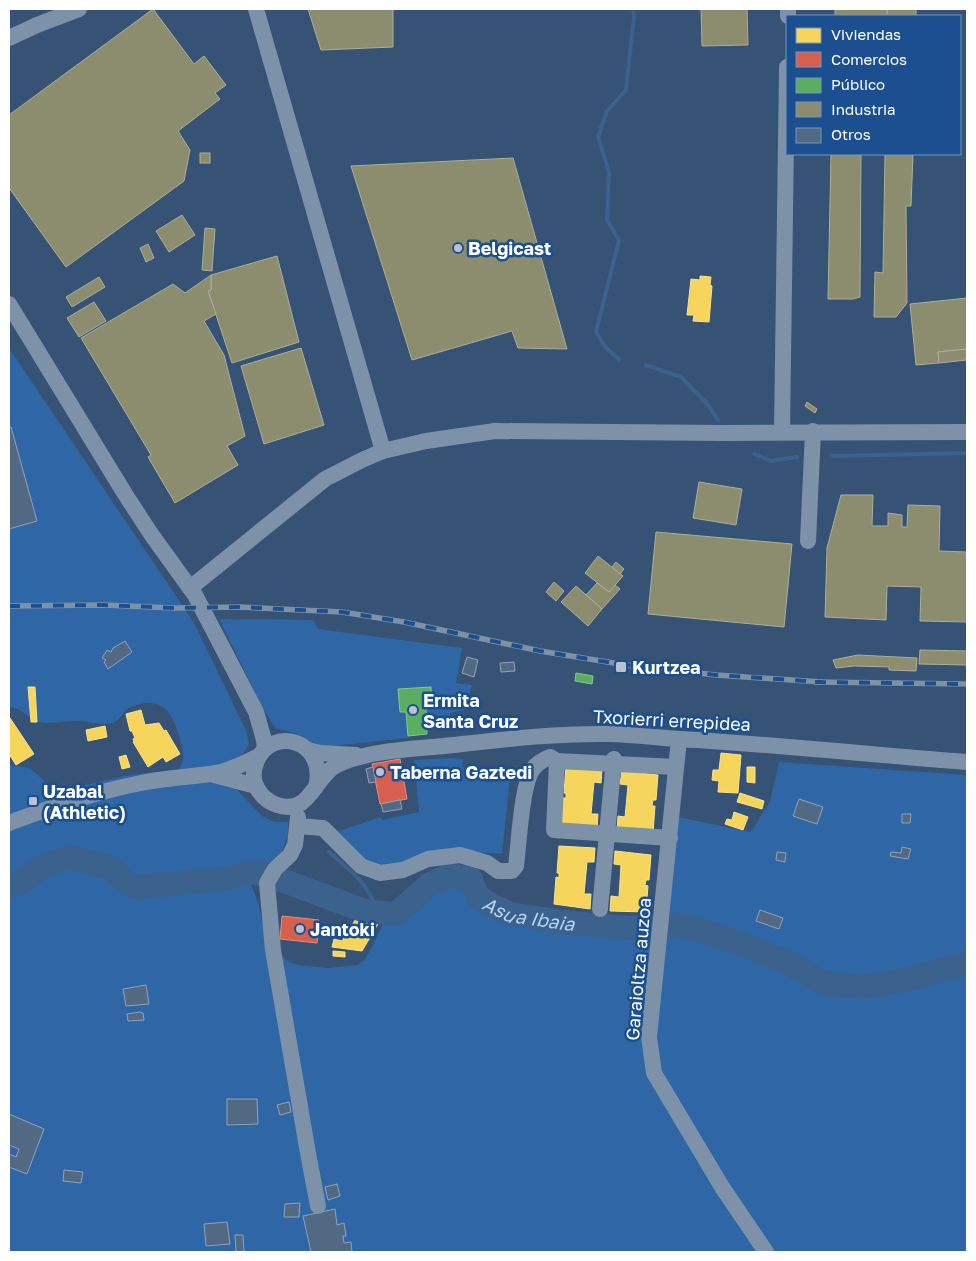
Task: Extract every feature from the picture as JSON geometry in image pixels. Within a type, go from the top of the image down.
[{"type":"street","points":[[9,38],[79,9]]},
{"type":"street","points":[[256,9],[384,451]]},
{"type":"street","points":[[782,432],[786,140]]},
{"type":"street","points":[[9,304],[130,502],[190,588],[256,712],[264,740],[262,753],[255,765],[253,775],[261,795],[270,802],[280,806],[298,805],[298,826],[295,845],[290,855],[271,876],[273,950],[318,1206]]},
{"type":"street","points":[[190,588],[325,479],[384,451],[426,441],[495,431],[967,432]]},
{"type":"street","points":[[808,540],[813,431]]},
{"type":"street","points":[[9,823],[108,790],[159,780],[217,773],[239,766],[262,753],[272,744],[282,742],[256,712]]},
{"type":"street","name":"Txorierri errepidea","points":[[298,805],[310,796],[330,769],[350,760],[472,742],[549,736],[609,734],[967,762]]},
{"type":"street","name":"Garaioltza auzoa","points":[[679,739],[649,1037],[654,1073],[722,1187],[766,1252]]},
{"type":"street","name":"Txorierri errepidea","points":[[282,742],[300,744],[308,750],[320,752],[375,755]]},
{"type":"street","points":[[308,750],[315,758],[318,767],[319,777],[316,787]]},
{"type":"street","points":[[298,826],[323,828],[361,866],[380,873],[403,870],[428,859],[460,855],[487,863],[498,871],[512,872],[516,866],[524,801],[530,774],[542,760],[550,757],[557,761],[614,761],[676,766]]},
{"type":"street","points":[[557,761],[554,830],[670,838]]},
{"type":"street","points":[[600,909],[614,761]]},
{"type":"street","points":[[195,775],[216,775],[256,786]]},
{"type":"shaded area","points":[[9,348],[193,621],[246,730],[249,744],[228,780],[262,816],[275,822],[288,822],[288,835],[281,853],[260,871],[245,871],[258,902],[265,933],[289,962],[298,965],[328,968],[358,965],[365,959],[387,916],[403,897],[414,889],[442,879],[463,878],[484,886],[507,909],[534,920],[633,925],[663,923],[678,817],[751,832],[770,801],[779,762],[967,775],[967,1252],[9,1252],[9,765],[30,768],[51,787],[59,791],[124,776],[179,769],[183,753],[172,718],[165,709],[155,704],[146,703],[129,708],[114,722],[108,724],[77,721],[40,722],[30,718],[14,707],[9,707]]},
{"type":"shaded area","points":[[219,619],[313,620],[318,629],[462,648],[456,683],[472,685],[465,710],[450,713],[448,727],[427,730],[426,709],[432,707],[431,687],[399,689],[400,712],[406,712],[408,738],[322,747],[292,732],[275,728],[261,705]]},
{"type":"shaded area","points":[[463,759],[462,767],[511,769],[502,854],[455,850],[391,868],[365,861],[336,832],[381,817],[382,820],[419,812],[414,760]]},
{"type":"building: Viviendas","points":[[700,276],[711,277],[709,322],[693,321],[694,315],[687,315],[691,279],[700,280]]},
{"type":"building: Viviendas","points":[[28,687],[35,687],[37,722],[31,722]]},
{"type":"building: Viviendas","points":[[141,710],[145,725],[159,723],[164,731],[166,730],[180,754],[166,762],[163,757],[148,767],[133,742],[135,738],[132,731],[130,731],[126,714]]},
{"type":"building: Viviendas","points":[[10,718],[34,754],[16,765],[9,754]]},
{"type":"building: Viviendas","points":[[105,726],[107,737],[88,741],[86,730]]},
{"type":"building: Viviendas","points":[[721,753],[741,755],[738,793],[718,792],[719,781],[712,780],[713,770],[719,770]]},
{"type":"building: Viviendas","points":[[126,755],[130,767],[122,769],[119,757]]},
{"type":"building: Viviendas","points":[[566,766],[602,769],[601,783],[594,782],[591,814],[598,814],[597,829],[561,824],[563,798],[566,798],[566,793],[564,793]]},
{"type":"building: Viviendas","points":[[747,767],[755,767],[755,783],[747,782]]},
{"type":"building: Viviendas","points":[[622,771],[658,775],[656,800],[653,800],[652,806],[655,806],[653,833],[617,831],[618,816],[625,817],[628,785],[620,784]]},
{"type":"building: Viviendas","points":[[740,793],[764,801],[762,809],[737,802]]},
{"type":"building: Viviendas","points":[[734,812],[748,817],[743,830],[725,824],[727,819],[732,820]]},
{"type":"building: Viviendas","points":[[559,846],[595,848],[594,862],[587,862],[584,894],[591,894],[590,909],[554,904],[556,877],[559,878],[559,873],[557,873]]},
{"type":"building: Viviendas","points":[[615,851],[651,855],[649,880],[646,880],[645,885],[648,886],[646,912],[610,911],[611,896],[619,897],[621,865],[614,864]]},
{"type":"building: Viviendas","points":[[359,914],[368,920],[370,918],[378,924],[362,951],[332,947],[334,939],[342,941]]},
{"type":"building: Viviendas","points":[[333,951],[345,952],[345,957],[333,956]]},
{"type":"building: Comercios","points":[[400,759],[407,799],[380,804],[372,764]]},
{"type":"building: Comercios","name":"Jantoki","points":[[282,916],[319,920],[317,943],[280,939]]},
{"type":"building: Público","points":[[576,673],[593,676],[592,684],[575,681]]},
{"type":"building: Público","name":"Ermita Santa Cruz","points":[[431,687],[432,708],[426,709],[427,734],[408,736],[406,712],[400,712],[398,689]]},
{"type":"building: Industria","points":[[153,9],[194,64],[204,56],[226,85],[215,93],[220,99],[178,131],[190,150],[184,181],[66,267],[9,188],[9,115]]},
{"type":"building: Industria","points":[[308,9],[393,9],[393,47],[321,50]]},
{"type":"building: Industria","points":[[701,9],[747,9],[748,45],[702,46]]},
{"type":"building: Industria","points":[[835,9],[887,9],[887,15],[835,15]]},
{"type":"building: Industria","points":[[887,9],[916,9],[916,15],[887,15]]},
{"type":"building: Industria","points":[[200,153],[210,153],[210,163],[200,163]]},
{"type":"building: Industria","points":[[831,155],[861,155],[860,297],[853,299],[828,299]]},
{"type":"building: Industria","points":[[885,155],[913,155],[911,206],[906,206],[907,303],[896,317],[874,317],[875,272],[883,273]]},
{"type":"building: Industria","name":"Belgicast","points":[[513,158],[567,349],[518,348],[512,331],[412,360],[351,166]]},
{"type":"building: Industria","points":[[182,215],[195,235],[169,252],[156,231]]},
{"type":"building: Industria","points":[[205,228],[215,229],[212,271],[202,270]]},
{"type":"building: Industria","points":[[148,244],[154,258],[146,262],[140,248]]},
{"type":"building: Industria","points":[[277,256],[299,342],[232,363],[208,291],[211,290],[211,275]]},
{"type":"building: Industria","points":[[211,275],[211,290],[208,291],[216,314],[204,321],[224,355],[245,436],[227,446],[238,465],[175,503],[148,457],[151,455],[81,338],[173,284],[185,293]]},
{"type":"building: Industria","points":[[99,277],[105,287],[72,307],[66,297]]},
{"type":"building: Industria","points":[[967,298],[967,349],[938,352],[939,363],[916,365],[910,304]]},
{"type":"building: Industria","points":[[94,302],[106,321],[79,337],[67,318]]},
{"type":"building: Industria","points":[[301,348],[324,425],[264,444],[241,366]]},
{"type":"building: Industria","points":[[967,349],[967,360],[939,363],[938,352]]},
{"type":"building: Industria","points":[[807,402],[817,409],[815,413],[805,406]]},
{"type":"building: Industria","points":[[699,482],[742,489],[736,525],[693,518]]},
{"type":"building: Industria","points":[[841,495],[873,495],[872,526],[888,526],[888,513],[902,515],[902,527],[907,527],[908,505],[940,506],[939,551],[967,552],[967,622],[920,621],[921,587],[887,586],[886,620],[825,617],[827,548]]},
{"type":"building: Industria","points":[[656,532],[792,544],[784,627],[648,614]]},
{"type":"building: Industria","points":[[598,556],[623,576],[609,592],[585,573]]},
{"type":"building: Industria","points":[[616,562],[624,569],[620,574],[612,567]]},
{"type":"building: Industria","points":[[554,582],[564,591],[556,601],[546,592]]},
{"type":"building: Industria","points":[[597,583],[609,592],[615,585],[620,589],[602,609],[586,595]]},
{"type":"building: Industria","points":[[576,586],[602,609],[588,626],[561,602]]},
{"type":"building: Industria","points":[[920,650],[967,651],[967,665],[919,664]]},
{"type":"building: Industria","points":[[858,655],[917,658],[916,671],[889,670],[889,667],[854,666],[836,668],[833,660]]},
{"type":"building: Otros","points":[[11,427],[37,521],[9,529],[9,428]]},
{"type":"building: Otros","points":[[125,641],[132,652],[108,669],[104,662],[106,660],[102,658],[107,650],[111,652],[113,648]]},
{"type":"building: Otros","points":[[467,657],[478,660],[474,677],[462,673]]},
{"type":"building: Otros","points":[[514,662],[515,671],[501,672],[500,663]]},
{"type":"building: Otros","points":[[373,767],[376,782],[369,783],[366,769]]},
{"type":"building: Otros","points":[[799,799],[823,807],[817,824],[793,816]]},
{"type":"building: Otros","points":[[400,800],[402,809],[383,812],[381,804]]},
{"type":"building: Otros","points":[[902,814],[911,814],[910,823],[902,823]]},
{"type":"building: Otros","points":[[902,847],[911,849],[908,859],[890,856],[891,852],[901,853]]},
{"type":"building: Otros","points":[[777,852],[786,853],[785,862],[776,860]]},
{"type":"building: Otros","points":[[760,910],[783,918],[779,929],[756,921]]},
{"type":"building: Otros","points":[[146,985],[149,1004],[126,1006],[123,989]]},
{"type":"building: Otros","points":[[143,1013],[144,1020],[128,1021],[127,1014]]},
{"type":"building: Otros","points":[[227,1099],[257,1099],[258,1124],[227,1125]]},
{"type":"building: Otros","points":[[289,1102],[291,1112],[280,1115],[277,1105]]},
{"type":"building: Otros","points":[[9,1114],[44,1129],[27,1174],[9,1167],[9,1154],[16,1157],[19,1149],[9,1145]]},
{"type":"building: Otros","points":[[64,1170],[83,1172],[81,1183],[63,1181]]},
{"type":"building: Otros","points":[[337,1184],[340,1196],[328,1200],[325,1187]]},
{"type":"building: Otros","points":[[300,1203],[299,1217],[284,1217],[285,1204]]},
{"type":"building: Otros","points":[[335,1209],[337,1225],[344,1223],[346,1236],[343,1236],[344,1243],[351,1242],[352,1252],[311,1252],[303,1216]]},
{"type":"building: Otros","points":[[227,1222],[230,1244],[206,1246],[204,1224]]},
{"type":"building: Otros","points":[[235,1235],[243,1235],[244,1252],[236,1252]]},
{"type":"waterway","points":[[619,359],[606,348],[596,332],[619,240],[607,220],[609,172],[598,137],[607,111],[626,90],[634,16],[633,9]]},
{"type":"waterway","points":[[646,365],[681,377],[709,406],[718,420]]},
{"type":"waterway","points":[[833,456],[967,453]]},
{"type":"waterway","points":[[754,454],[771,461],[797,457]]},
{"type":"waterway","points":[[329,852],[358,878],[370,894],[376,912]]},
{"type":"waterway","name":"Asua Ibaia","points":[[9,887],[25,880],[45,866],[70,857],[110,867],[128,884],[137,887],[223,879],[253,872],[284,881],[365,911],[396,914],[430,884],[450,875],[471,879],[478,898],[510,914],[564,922],[627,928],[683,925],[736,942],[789,963],[824,983],[863,987],[909,979],[967,963]]},
{"type":"railway","points":[[9,606],[240,607],[342,612],[404,622],[540,651],[626,665],[716,675],[822,682]]},
{"type":"railway","points":[[815,682],[967,684]]},
{"type":"place","name":"Belgicast","points":[[458,248]]},
{"type":"place","name":"Kurtzea","points":[[621,667]]},
{"type":"place","name":"Ermita Santa Cruz","points":[[413,710]]},
{"type":"place","name":"Taberna Gaztedi","points":[[380,772]]},
{"type":"place","name":"Uzabal (Athletic)","points":[[33,801]]},
{"type":"place","name":"Jantoki","points":[[300,929]]}]
